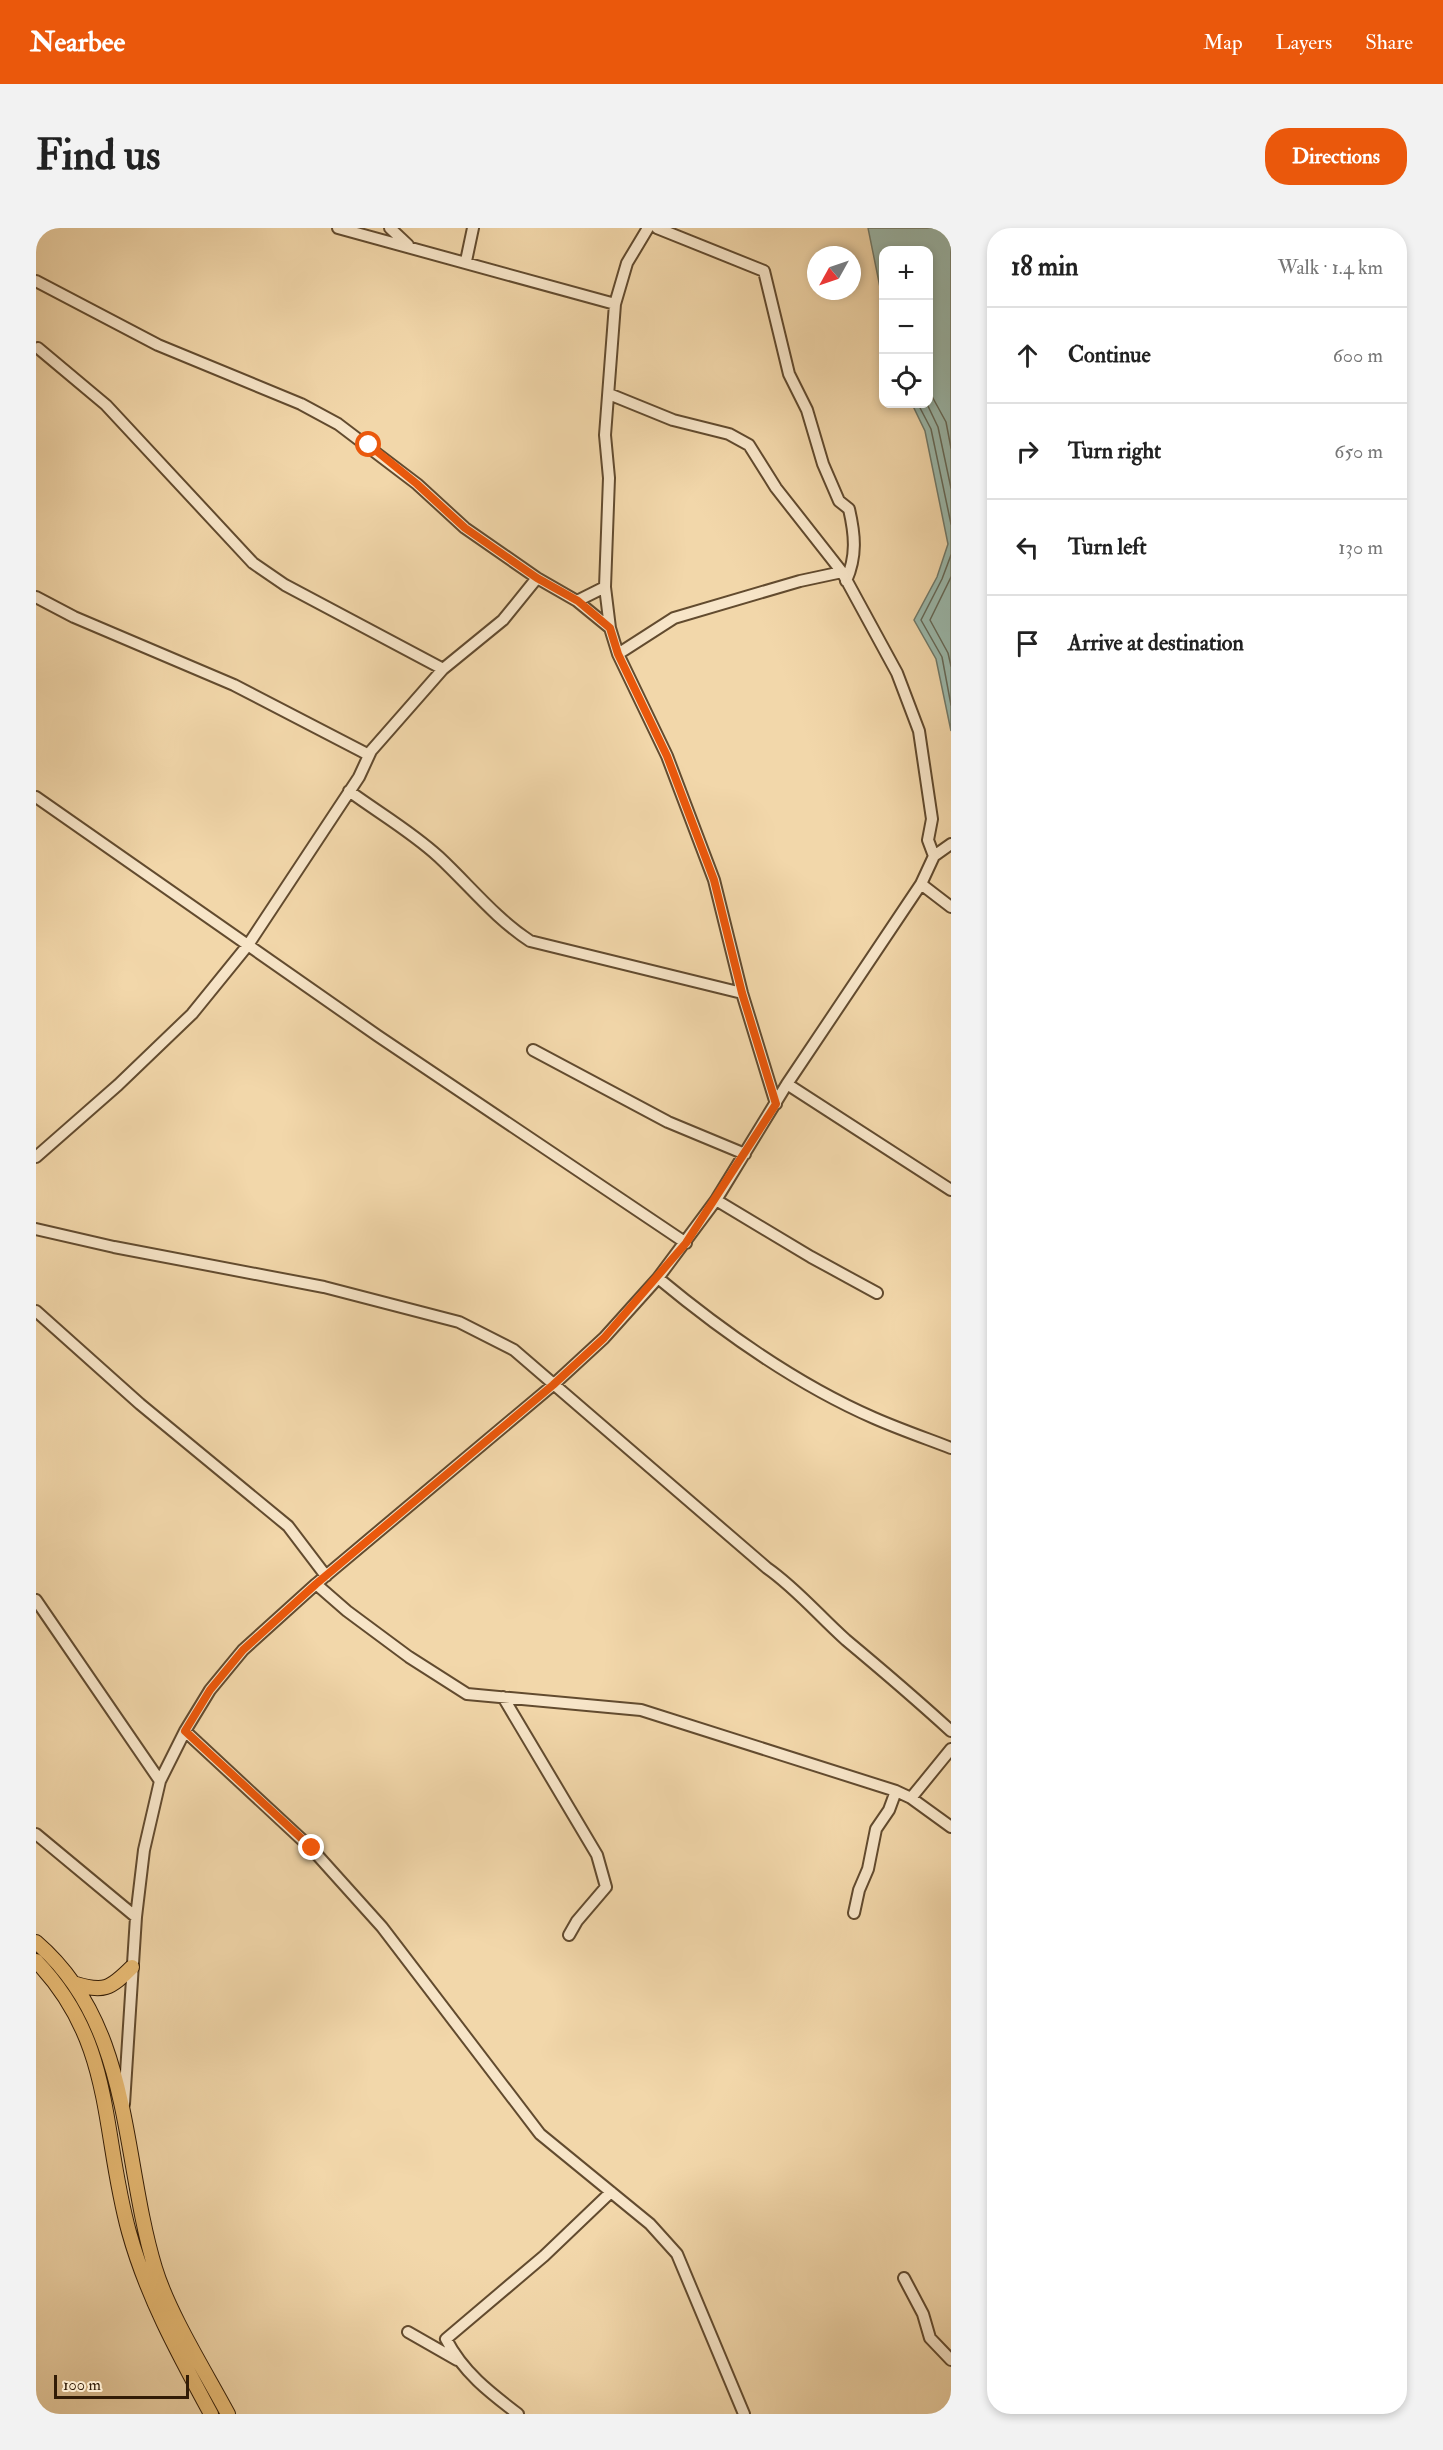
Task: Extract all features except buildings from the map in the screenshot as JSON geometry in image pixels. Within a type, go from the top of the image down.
[{"type":"main road","points":[[36,1942],[73,1983],[94,2016],[112,2061],[124,2113],[141,2214],[156,2271],[182,2328],[228,2414]]},
{"type":"main road","points":[[36,1960],[64,1994],[85,2030],[108,2116],[115,2167],[128,2229],[143,2280],[171,2342],[211,2414]]},
{"type":"main road","points":[[73,1983],[103,1989],[117,1982],[132,1967]]},
{"type":"street","points":[[339,228],[615,303]]},
{"type":"street","points":[[390,228],[411,247]]},
{"type":"street","points":[[466,261],[473,228]]},
{"type":"street","points":[[648,228],[627,263],[615,303],[605,435],[609,478],[605,587],[610,628],[618,654],[667,756],[714,880],[742,993],[776,1104]]},
{"type":"street","points":[[618,654],[674,618],[800,581],[844,577],[854,563],[855,550],[849,508],[838,501],[807,410],[789,374],[764,271],[657,228]]},
{"type":"street","points":[[36,281],[158,345],[301,404],[338,424],[417,484],[465,528],[537,578],[578,601],[610,628]]},
{"type":"street","points":[[38,348],[106,405],[253,563],[285,585],[443,669]]},
{"type":"street","points":[[609,394],[673,420],[729,434],[749,445],[776,488],[844,577],[897,673],[919,731],[932,819],[928,840],[934,856]]},
{"type":"street","points":[[36,1157],[192,1014],[248,945],[349,791],[369,755],[443,669],[504,620],[537,578]]},
{"type":"street","points":[[578,601],[605,587]]},
{"type":"street","points":[[36,597],[74,617],[234,685],[369,755]]},
{"type":"street","points":[[349,791],[438,856],[483,904],[510,928],[530,941],[742,993]]},
{"type":"street","points":[[36,797],[248,945],[686,1243]]},
{"type":"street","points":[[124,2113],[132,1967],[144,1850],[160,1781],[185,1731],[210,1690],[243,1650],[316,1584],[553,1385],[604,1338],[658,1278],[716,1200],[787,1084],[921,884],[934,856],[951,844]]},
{"type":"street","points":[[921,884],[951,907]]},
{"type":"street","points":[[533,1050],[668,1122],[745,1154]]},
{"type":"street","points":[[787,1084],[951,1190]]},
{"type":"street","points":[[716,1200],[811,1257],[878,1293]]},
{"type":"street","points":[[36,1229],[114,1247],[324,1287],[459,1322],[514,1350],[767,1568],[789,1583],[845,1639],[889,1673],[951,1731]]},
{"type":"street","points":[[658,1278],[743,1343],[819,1391],[873,1418],[951,1448]]},
{"type":"street","points":[[36,1311],[140,1404],[288,1526],[326,1576]]},
{"type":"street","points":[[316,1584],[347,1611],[409,1657],[467,1694],[641,1710],[896,1791],[911,1798],[951,1827]]},
{"type":"street","points":[[36,1600],[160,1781]]},
{"type":"street","points":[[503,1697],[597,1855],[606,1887],[577,1921],[569,1935]]},
{"type":"street","points":[[185,1731],[312,1848],[382,1927],[540,2134],[650,2224],[677,2254],[744,2414]]},
{"type":"street","points":[[911,1798],[951,1749]]},
{"type":"street","points":[[854,1913],[859,1890],[868,1869],[876,1829],[889,1810],[896,1791]]},
{"type":"street","points":[[36,1834],[136,1917]]},
{"type":"street","points":[[457,2360],[446,2339],[544,2256],[611,2192]]},
{"type":"street","points":[[904,2278],[923,2314],[930,2338],[951,2360]]},
{"type":"street","points":[[408,2332],[457,2360],[486,2390],[518,2414]]},
{"type":"water","points":[[868,228],[951,228],[951,731],[936,659],[914,620],[937,577],[948,544],[925,431],[914,408],[933,408],[933,246],[879,246],[879,282]]},
{"type":"route","points":[[312,1848],[230,1770],[185,1731],[210,1690],[243,1650],[316,1584],[553,1385],[604,1338],[686,1243],[716,1200],[776,1104],[742,993],[714,880],[667,756],[618,654],[610,628],[578,601],[537,578],[465,528],[417,484],[369,445]]}]
